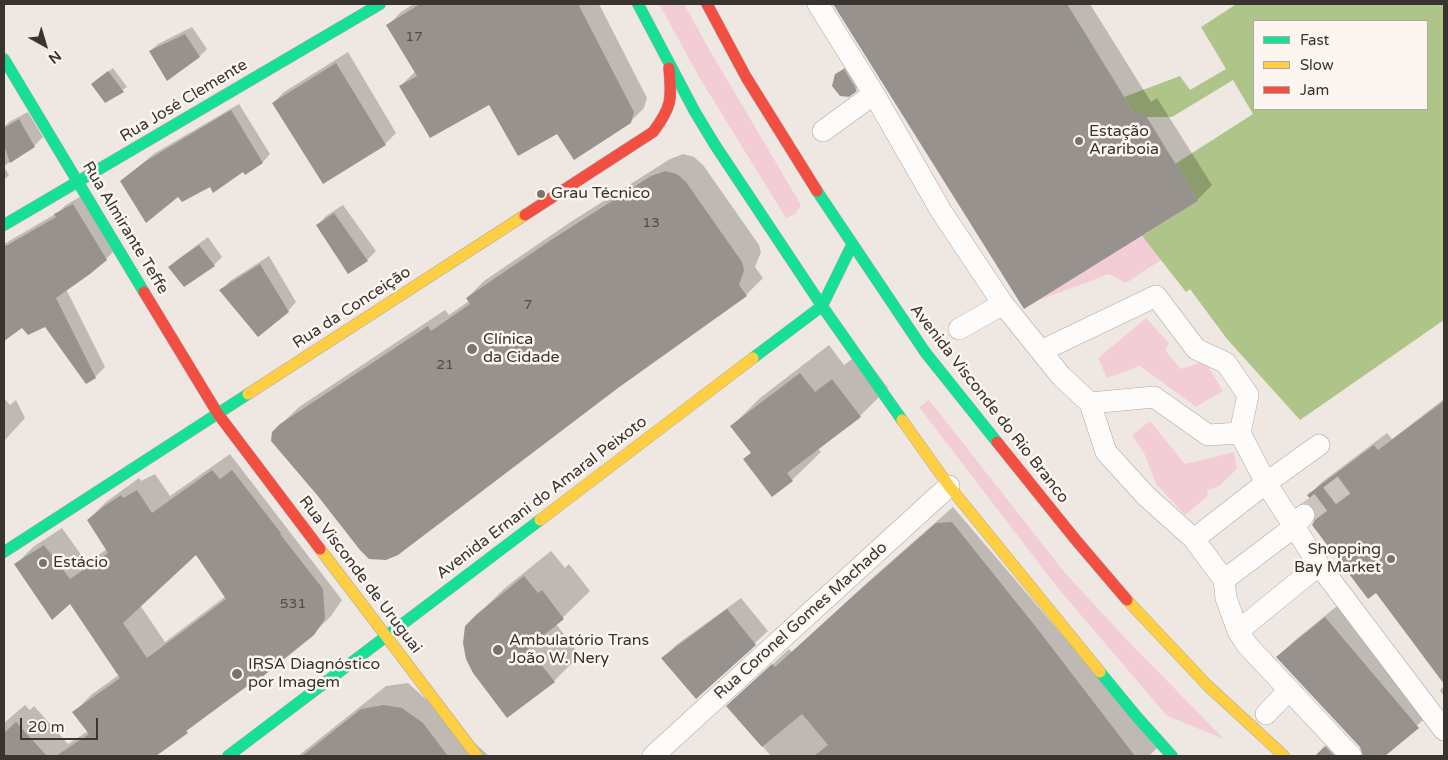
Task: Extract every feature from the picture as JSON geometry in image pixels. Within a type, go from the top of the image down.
[{"type":"main road","name":"Rua José Clemente","points":[[4,225],[380,4]]},
{"type":"main road","points":[[638,4],[695,112],[715,145],[822,306],[949,486],[1137,717],[1172,756]]},
{"type":"main road","name":"Avenida Visconde do Rio Branco","points":[[707,4],[746,77],[852,245],[924,352],[1136,611],[1207,685],[1284,756]]},
{"type":"main road","name":"Rua Almirante Teffe","points":[[4,59],[218,414]]},
{"type":"main road","name":"Rua da Conceição","points":[[4,552],[653,132],[666,115],[672,95],[668,61]]},
{"type":"main road","name":"Avenida Ernani do Amaral Peixoto","points":[[228,756],[822,306],[852,245]]},
{"type":"main road","name":"Rua Visconde de Uruguai","points":[[218,414],[477,756]]},
{"type":"street","points":[[818,4],[874,94],[942,211],[1003,304],[1061,376],[1090,402],[1106,452],[1146,496],[1194,539],[1224,580],[1226,598],[1238,631],[1247,645],[1351,756]]},
{"type":"street","points":[[823,131],[874,94]]},
{"type":"street","points":[[1040,351],[1156,296],[1196,349],[1226,363],[1248,395],[1240,433],[1266,482],[1299,521],[1319,566],[1444,730]]},
{"type":"street","points":[[959,329],[1003,304]]},
{"type":"street","points":[[1090,402],[1154,397],[1208,435],[1240,433]]},
{"type":"street","points":[[1194,539],[1266,482],[1319,445]]},
{"type":"street","name":"Rua Coronel Gomes Machado","points":[[653,756],[949,486]]},
{"type":"street","points":[[1224,580],[1299,521]]},
{"type":"street","points":[[1238,631],[1319,566]]},
{"type":"street","points":[[1266,714],[1289,690]]},
{"type":"shaded area","points":[[659,4],[684,4],[801,205],[795,214],[786,218],[699,77]]},
{"type":"shaded area","points":[[1067,4],[1444,4],[1444,320],[1300,420],[1227,339],[1190,289],[1186,292],[1142,236],[1198,201],[1143,112],[1136,116]]},
{"type":"shaded area","points":[[1142,236],[1161,260],[1126,283],[1109,274],[1037,301]]},
{"type":"shaded area","points":[[1146,318],[1169,343],[1165,350],[1181,369],[1205,361],[1223,391],[1196,407],[1140,366],[1107,378],[1098,358]]},
{"type":"shaded area","points":[[929,400],[1066,574],[1127,640],[1224,739],[1167,716],[1057,587],[919,407]]},
{"type":"shaded area","points":[[1150,421],[1185,464],[1234,452],[1237,469],[1219,486],[1207,490],[1208,496],[1185,515],[1156,484],[1145,455],[1132,435]]},
{"type":"pier","points":[[1067,4],[1234,4],[1201,27],[1226,69],[1190,90],[1180,76],[1124,97]]},
{"type":"pier","points":[[1233,80],[1253,114],[1175,164],[1146,117],[1172,117]]},
{"type":"building","points":[[420,4],[578,4],[634,112],[631,123],[574,160],[557,134],[518,156],[489,105],[430,138],[399,86],[417,76],[386,25]]},
{"type":"building","points":[[833,4],[1067,4],[1136,116],[1143,111],[1198,201],[1024,309]]},
{"type":"building","points":[[185,34],[200,57],[167,81],[149,51]]},
{"type":"building","points":[[336,63],[386,145],[323,184],[272,103]]},
{"type":"building","points":[[844,69],[857,91],[849,97],[840,96],[832,86],[835,74]]},
{"type":"building","points":[[108,71],[124,92],[105,103],[91,84]]},
{"type":"building","points":[[231,110],[263,163],[245,175],[243,172],[213,193],[210,187],[182,202],[178,197],[146,223],[120,181],[146,161]]},
{"type":"building","points":[[19,119],[35,147],[10,163],[4,145],[4,128]]},
{"type":"building","points":[[665,171],[677,174],[686,182],[742,262],[744,270],[739,285],[747,296],[618,388],[398,555],[386,560],[369,559],[271,441],[272,432],[280,424],[428,326],[431,331],[470,304],[466,298],[551,240],[651,176]]},
{"type":"building","points":[[73,204],[107,260],[56,298],[96,378],[86,384],[45,327],[28,335],[22,328],[4,341],[4,247],[56,217],[54,214]]},
{"type":"building","points":[[334,213],[368,261],[348,274],[316,225]]},
{"type":"building","points":[[199,245],[215,266],[184,287],[168,267]]},
{"type":"building","points":[[260,264],[289,312],[258,337],[219,290]]},
{"type":"building","points":[[800,373],[815,392],[832,379],[861,417],[787,473],[793,481],[772,497],[743,459],[751,453],[730,426]]},
{"type":"building","name":"Shopping Bay Market","points":[[1444,401],[1444,684],[1376,593],[1368,599],[1312,525],[1316,518],[1316,511],[1307,503],[1311,500],[1307,495],[1374,445],[1378,450]]},
{"type":"building","points":[[212,470],[220,479],[232,470],[323,589],[325,619],[314,635],[262,677],[186,731],[188,733],[156,756],[56,756],[89,734],[72,712],[120,678],[70,604],[52,620],[14,564],[44,545],[70,579],[108,553],[87,520],[103,507],[121,495],[123,498],[137,490],[152,513]],"holes":[[[196,555],[226,599],[147,658],[123,623]]]},
{"type":"building","points":[[952,522],[1135,756],[814,756],[828,745],[802,714],[762,747],[726,706],[772,664],[775,667],[936,523]]},
{"type":"building","points":[[524,576],[538,593],[542,590],[564,619],[528,648],[555,682],[507,718],[473,673],[466,659],[463,643],[465,626]]},
{"type":"building","points":[[727,609],[756,645],[696,699],[661,658]]},
{"type":"building","points":[[1325,617],[1419,728],[1385,756],[1363,756],[1360,747],[1276,657]]},
{"type":"building","points":[[384,705],[402,708],[423,723],[448,756],[302,756],[361,709]]},
{"type":"building","points":[[16,722],[47,756],[4,756],[4,733]]},
{"type":"building","points":[[1325,746],[1334,756],[1315,756]]},
{"type":"tunnel","points":[[1304,515],[1344,485]]},
{"type":"traffic: fast","points":[[4,225],[380,4]]},
{"type":"traffic: fast","points":[[638,4],[695,112],[715,145],[822,306],[902,420]]},
{"type":"traffic: fast","points":[[4,59],[144,292]]},
{"type":"traffic: fast","points":[[817,191],[925,352],[997,442]]},
{"type":"traffic: fast","points":[[753,358],[822,306],[852,245]]},
{"type":"traffic: fast","points":[[4,552],[248,394]]},
{"type":"traffic: fast","points":[[228,756],[540,520]]},
{"type":"traffic: fast","points":[[1100,672],[1172,756]]},
{"type":"traffic: slow","points":[[248,394],[525,215]]},
{"type":"traffic: slow","points":[[540,520],[753,358]]},
{"type":"traffic: slow","points":[[902,420],[949,486],[1100,672]]},
{"type":"traffic: slow","points":[[320,549],[477,756]]},
{"type":"traffic: slow","points":[[1127,600],[1207,685],[1284,756]]},
{"type":"traffic: jam","points":[[707,4],[746,77],[817,191]]},
{"type":"traffic: jam","points":[[525,215],[653,132],[664,116],[669,102],[669,68]]},
{"type":"traffic: jam","points":[[144,292],[218,414],[320,549]]},
{"type":"traffic: jam","points":[[997,442],[1127,600]]},
{"type":"place","name":"Estação Arariboia","points":[[1079,141]]},
{"type":"place","name":"Grau Técnico","points":[[541,194]]},
{"type":"place","name":"Clínica da Cidade","points":[[472,349]]},
{"type":"place","name":"Shopping Bay Market","points":[[1391,559]]},
{"type":"place","name":"Estácio","points":[[43,563]]},
{"type":"place","name":"Ambulatório Trans João W. Nery","points":[[498,650]]},
{"type":"place","name":"IRSA Diagnóstico por Imagem","points":[[237,674]]}]
